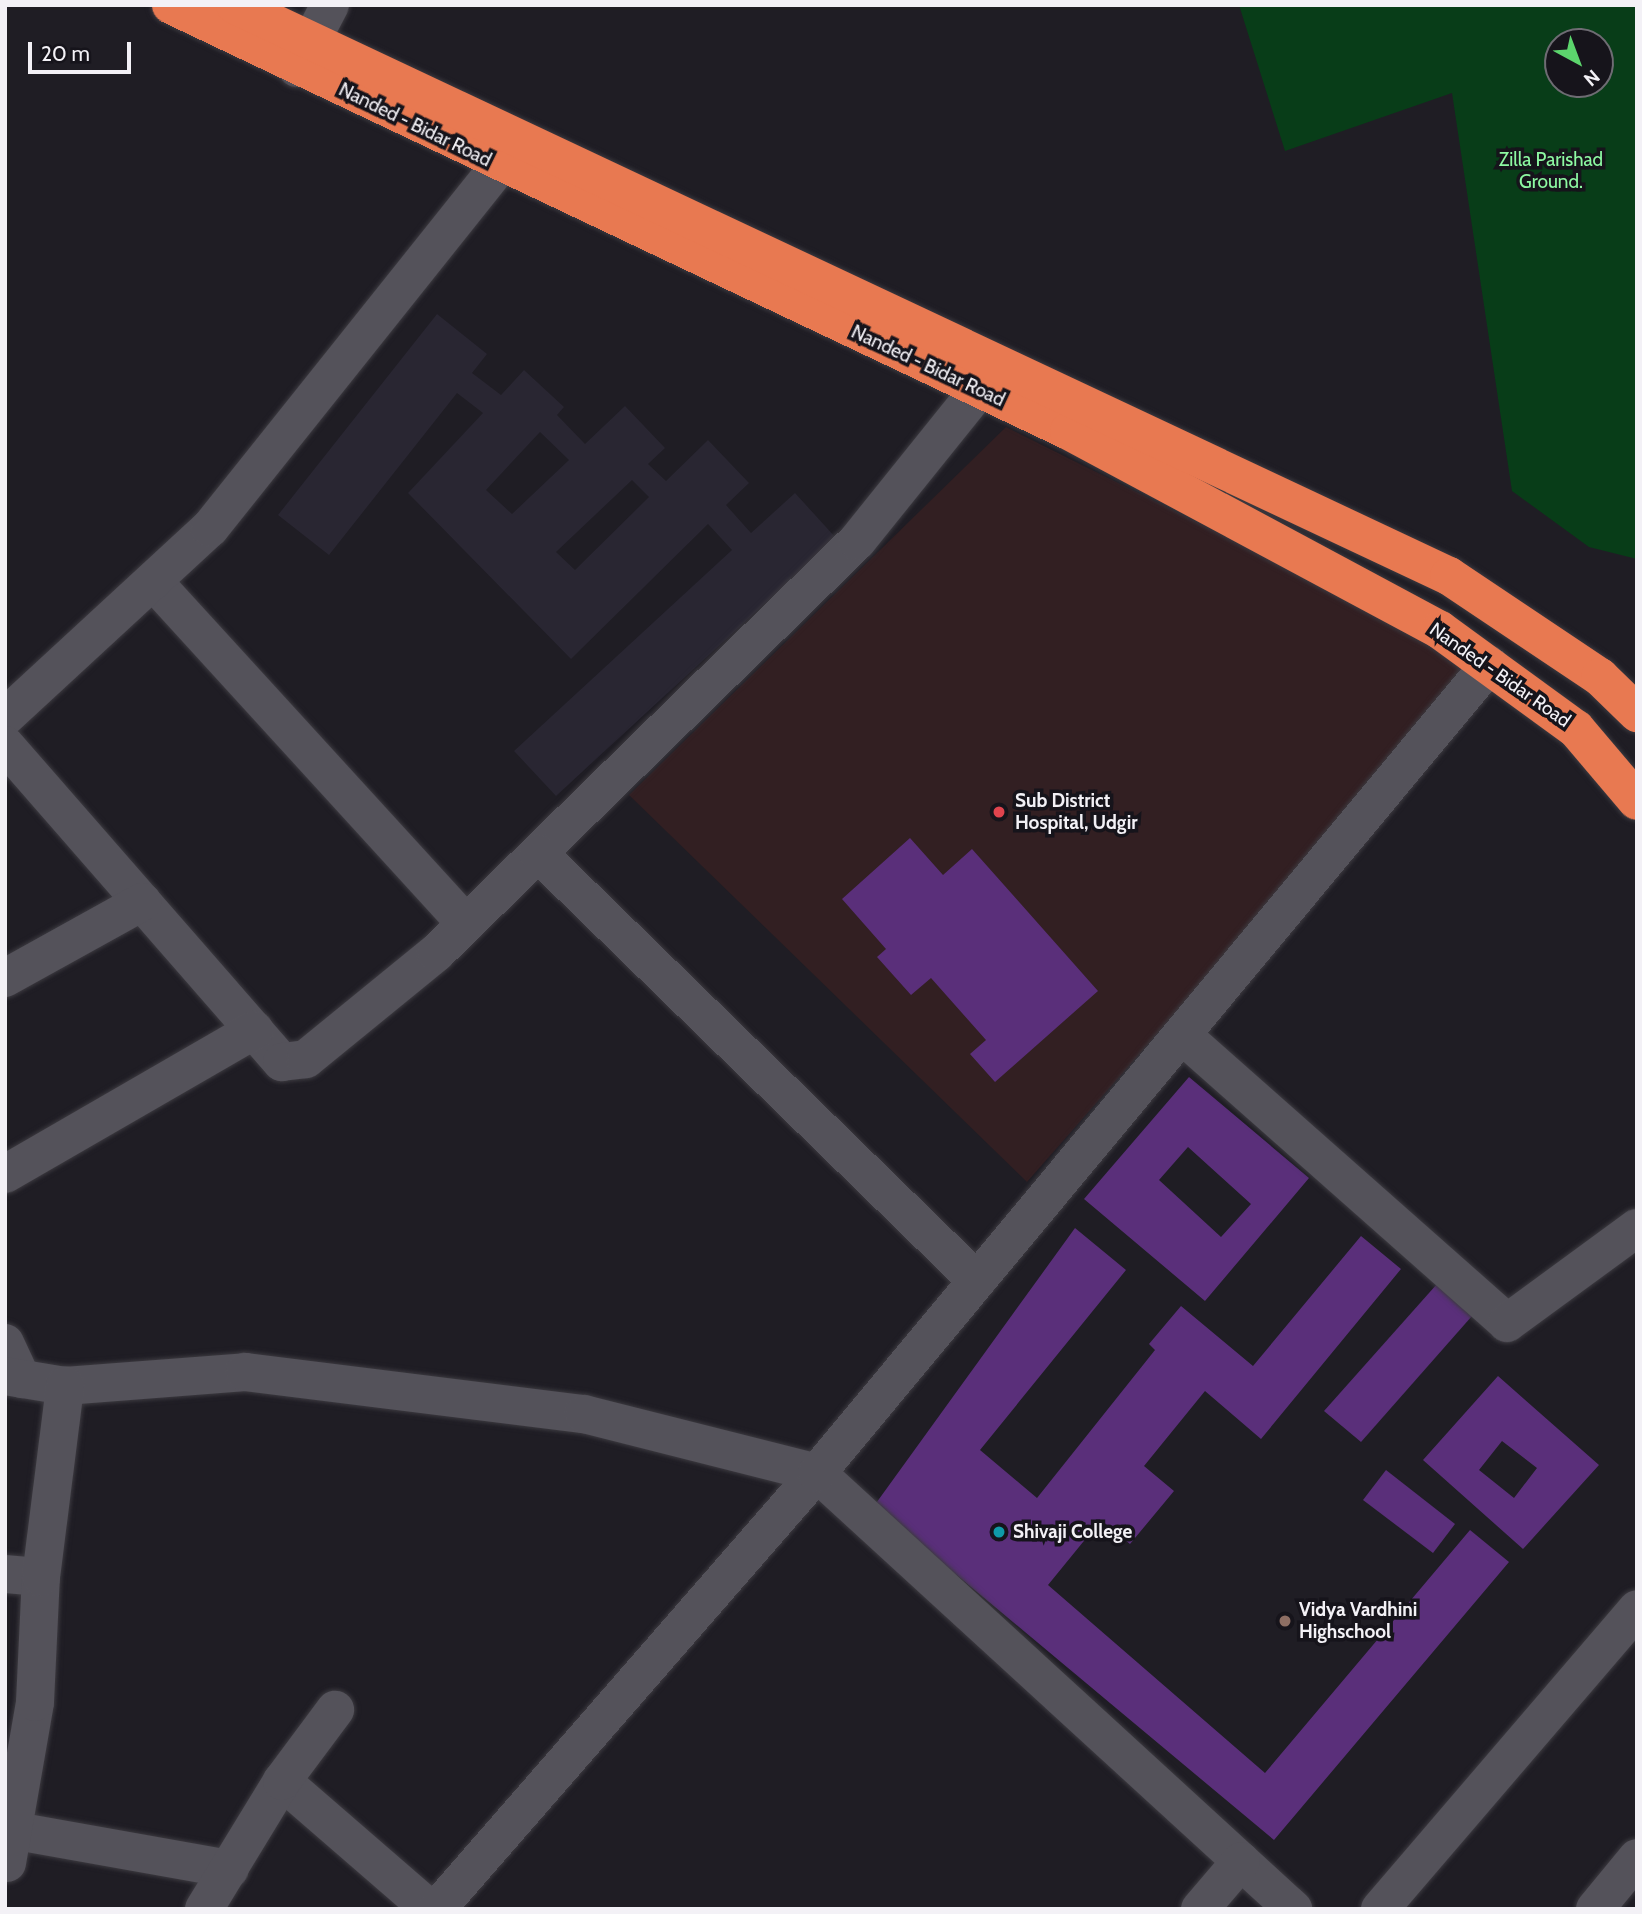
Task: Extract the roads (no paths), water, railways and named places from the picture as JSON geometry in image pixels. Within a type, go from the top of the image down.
[{"type":"highway","name":"Nanded - Bidar Road","points":[[171,5],[304,55],[1450,576],[1578,660],[1637,713]]},
{"type":"highway","name":"Nanded - Bidar Road","points":[[235,5],[304,55],[500,165],[979,389],[1428,623],[1576,729],[1637,801]]},
{"type":"street","points":[[304,55],[330,5]]},
{"type":"street","points":[[5,717],[210,528],[500,165]]},
{"type":"street","points":[[5,745],[282,1062],[306,1059],[467,924],[857,541],[979,389]]},
{"type":"street","points":[[153,581],[467,924]]},
{"type":"street","points":[[437,1909],[817,1473],[1489,665]]},
{"type":"street","points":[[538,853],[977,1281]]},
{"type":"street","points":[[5,978],[142,902]]},
{"type":"street","points":[[5,1174],[254,1030]]},
{"type":"street","points":[[1182,1035],[1507,1323],[1637,1228]]},
{"type":"street","points":[[5,1343],[14,1378],[65,1386],[246,1372],[584,1414],[817,1473],[1293,1909]]},
{"type":"street","points":[[65,1386],[23,1576],[20,1701],[8,1857],[230,1869]]},
{"type":"street","points":[[1380,1909],[1637,1609]]},
{"type":"street","points":[[204,1909],[282,1781],[335,1710]]},
{"type":"street","points":[[282,1781],[430,1909]]},
{"type":"street","points":[[1200,1909],[1241,1861]]},
{"type":"street","points":[[1595,1909],[1632,1873]]},
{"type":"place","name":"Sub District Hospital, Udgir","points":[[999,812]]},
{"type":"place","name":"Shivaji College","points":[[999,1532]]},
{"type":"place","name":"Vidya Vardhini Highschool","points":[[1285,1621]]},
{"type":"park label","name":"Zilla Parishad Ground.","points":[[1551,171]]}]
